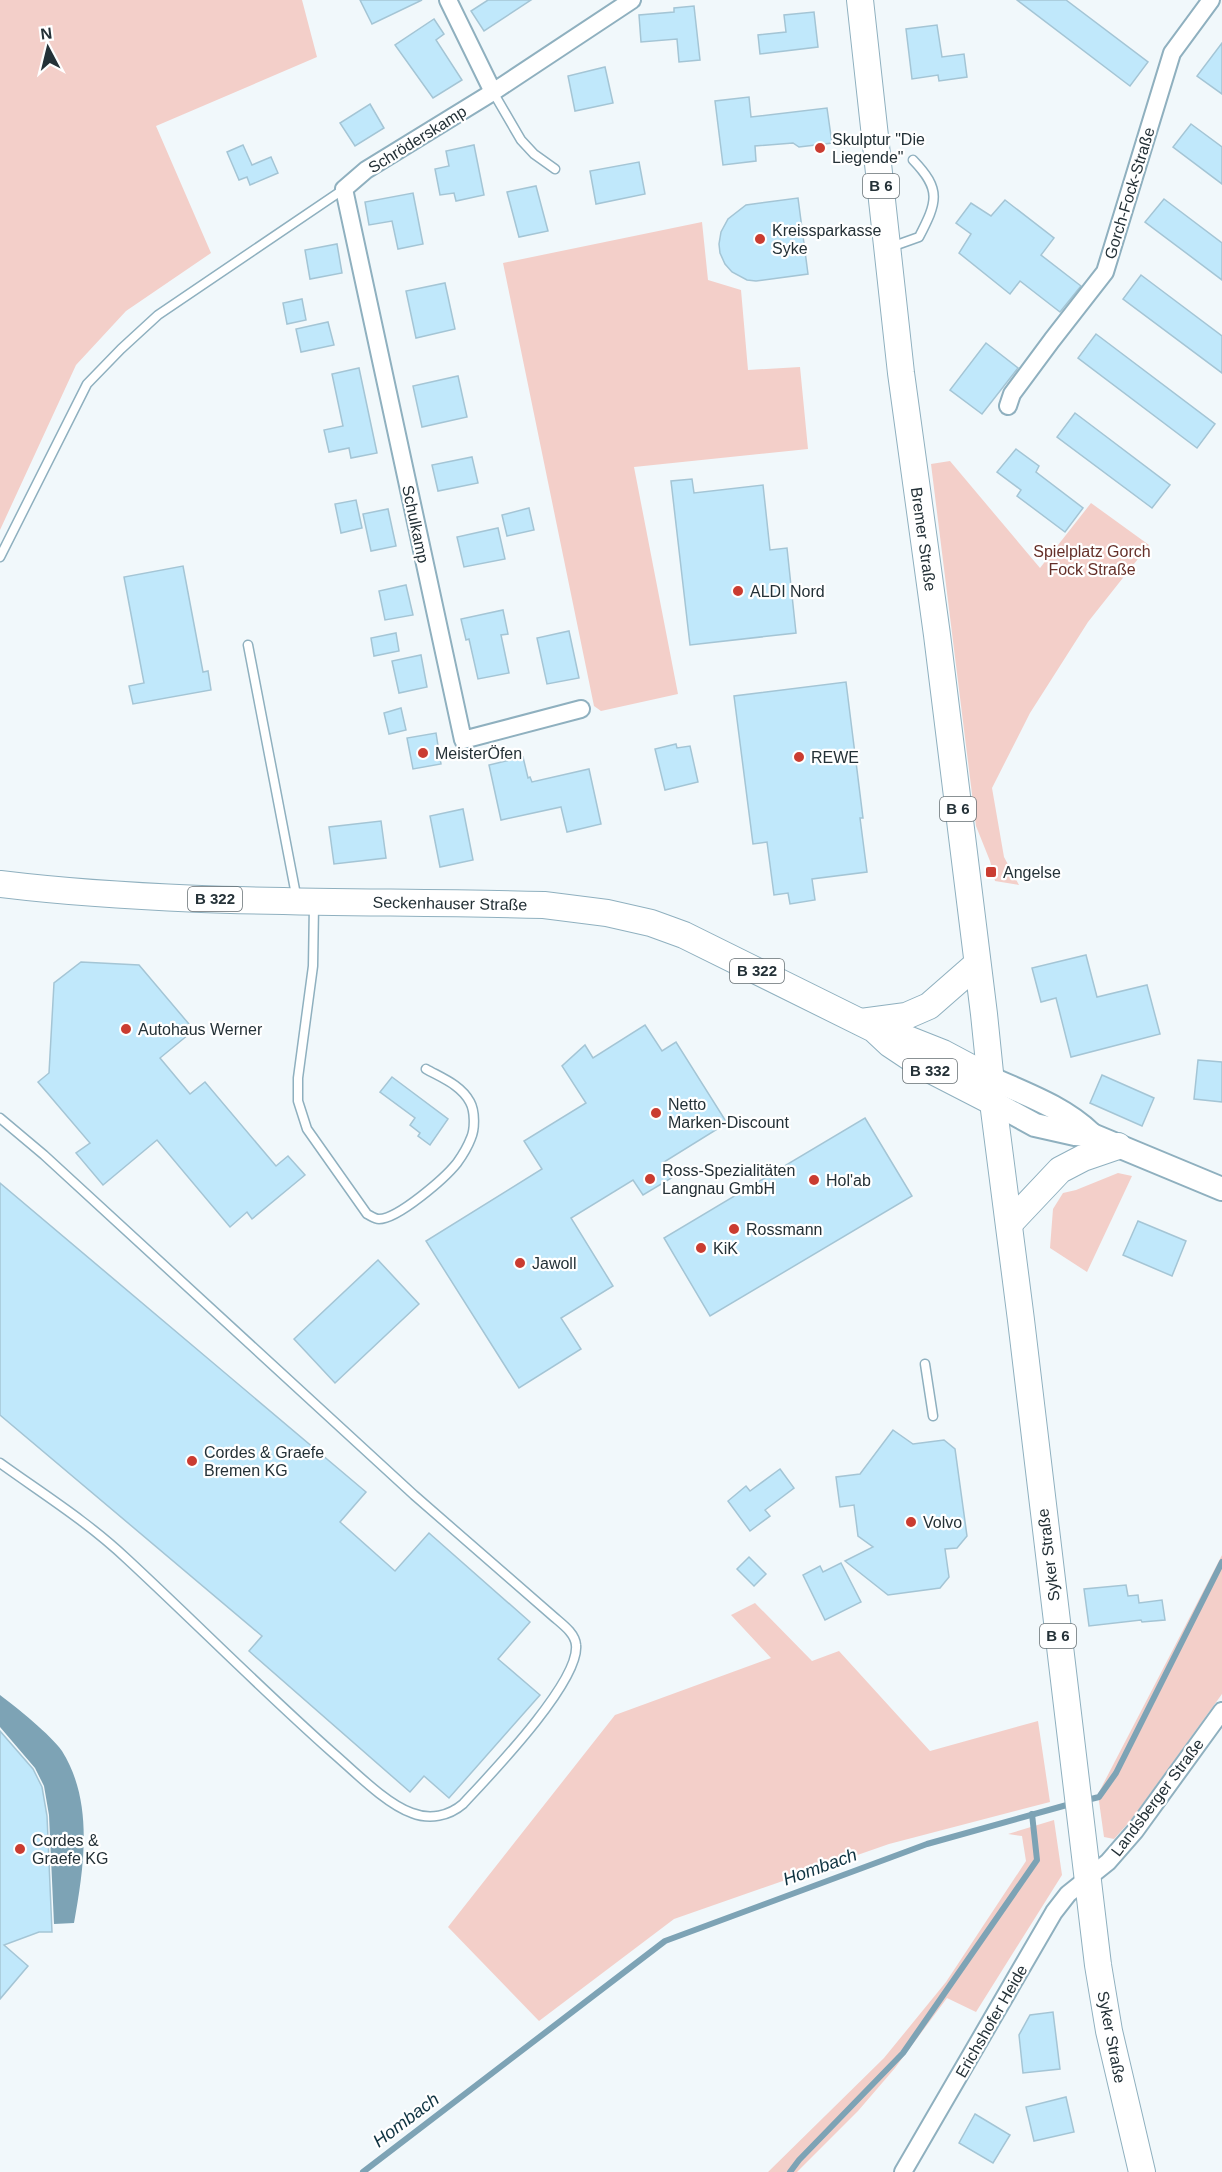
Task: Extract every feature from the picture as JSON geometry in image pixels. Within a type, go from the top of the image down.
[{"type":"main road","name":"Bremer Straße","points":[[860,0],[901,373],[937,635],[991,1090]]},
{"type":"main road","name":"Seckenhauser Straße","points":[[0,884],[65,892],[134,896],[544,905],[607,913],[651,923],[684,935],[868,1026]]},
{"type":"main road","points":[[868,1026],[906,1016],[929,1006],[977,964]]},
{"type":"main road","name":"B 322","points":[[868,1026],[896,1033],[943,1053],[991,1090]]},
{"type":"main road","points":[[991,1090],[1047,1104],[1078,1122],[1092,1135],[1222,1189]]},
{"type":"main road","name":"Syker Straße","points":[[991,1090],[1087,1878],[1109,2031],[1142,2172]]},
{"type":"main road","points":[[1009,1224],[1060,1170],[1083,1158],[1118,1146]]},
{"type":"street","points":[[448,0],[493,92]]},
{"type":"street","name":"Schröderskamp","points":[[344,189],[366,170],[493,92],[632,0]]},
{"type":"street","name":"Gorch-Fock-Straße","points":[[1008,406],[1012,394],[1105,272],[1172,52],[1211,0]]},
{"type":"street","name":"Schulkamp","points":[[344,189],[462,740],[581,709]]},
{"type":"street","name":"Landsberger Straße","points":[[1087,1878],[1108,1862],[1135,1831],[1222,1711]]},
{"type":"street","name":"Erichshofer Heide","points":[[903,2172],[1054,1912],[1068,1894],[1087,1878]]},
{"type":"lane","points":[[493,92],[521,140],[534,154],[555,169]]},
{"type":"lane","points":[[888,249],[919,237],[934,208],[931,183],[912,160]]},
{"type":"lane","points":[[0,557],[87,384],[158,315],[344,189]]},
{"type":"lane","points":[[248,645],[305,900],[313,966],[298,1078],[298,1101],[307,1129],[367,1214],[377,1220],[390,1217],[407,1208],[436,1183],[457,1163],[472,1137],[474,1120],[472,1105],[463,1091],[426,1069]]},
{"type":"lane","points":[[0,1118],[45,1155],[414,1495],[554,1617],[572,1635],[576,1645],[575,1656],[557,1694],[463,1804],[455,1811],[440,1817],[414,1814],[396,1806],[322,1743],[232,1661],[126,1557],[86,1523],[0,1463]]},
{"type":"lane","points":[[925,1364],[933,1416]]},
{"type":"green space","points":[[0,0],[302,0],[317,57],[156,126],[211,253],[126,311],[76,365],[0,530]]},
{"type":"green space","points":[[702,222],[708,280],[741,290],[748,370],[800,367],[808,449],[634,467],[678,694],[601,711],[594,706],[503,263]]},
{"type":"green space","name":"Spielplatz Gorch Fock Straße","points":[[950,461],[1040,568],[1091,503],[1149,545],[1088,622],[1030,713],[992,788],[1004,857],[1019,885],[995,881],[990,861],[976,826],[931,464]]},
{"type":"green space","points":[[1118,1173],[1132,1176],[1087,1272],[1050,1248],[1053,1209],[1063,1193]]},
{"type":"green space","points":[[1222,1555],[1222,1694],[1131,1820],[1114,1839],[1104,1837],[1098,1794]]},
{"type":"green space","points":[[755,1603],[812,1661],[839,1651],[930,1751],[1038,1721],[1050,1802],[889,1844],[674,1919],[539,2021],[448,1927],[615,1715],[771,1658],[731,1615]]},
{"type":"green space","points":[[1054,1820],[1062,1875],[976,2012],[947,1998],[895,2068],[858,2111],[797,2172],[768,2172],[884,2058],[946,1982],[1026,1861],[1022,1836],[1008,1834]]},
{"type":"water","points":[[0,1695],[50,1737],[62,1751],[79,1792],[84,1835],[81,1880],[74,1923],[54,1924],[49,1815],[44,1786],[35,1768],[0,1727]]},
{"type":"building","points":[[360,0],[422,0],[372,24]]},
{"type":"building","points":[[488,0],[531,0],[484,31],[471,11]]},
{"type":"building","points":[[1017,0],[1066,0],[1148,62],[1130,86]]},
{"type":"building","points":[[694,6],[700,60],[679,62],[677,39],[641,42],[639,15],[674,12],[674,8]]},
{"type":"building","points":[[814,12],[818,47],[760,54],[758,35],[786,32],[784,15]]},
{"type":"building","points":[[434,19],[444,34],[436,40],[462,80],[433,98],[395,45]]},
{"type":"building","points":[[937,25],[942,57],[964,54],[967,77],[939,81],[938,75],[912,79],[906,29]]},
{"type":"building","points":[[1222,43],[1222,94],[1197,76]]},
{"type":"building","points":[[605,67],[613,103],[575,111],[568,76]]},
{"type":"building","points":[[749,97],[751,117],[827,108],[832,143],[799,147],[793,143],[755,146],[756,161],[723,165],[715,101]]},
{"type":"building","points":[[370,104],[384,128],[355,146],[340,123]]},
{"type":"building","points":[[1191,124],[1222,147],[1222,184],[1173,147]]},
{"type":"building","points":[[243,145],[252,165],[271,157],[278,173],[250,185],[247,177],[239,180],[227,152]]},
{"type":"building","points":[[474,145],[484,195],[456,201],[454,193],[440,195],[435,169],[449,166],[446,151]]},
{"type":"building","points":[[639,162],[645,194],[596,204],[590,171]]},
{"type":"building","points":[[536,186],[548,231],[519,237],[507,192]]},
{"type":"building","points":[[413,193],[423,244],[398,249],[392,221],[369,225],[365,202]]},
{"type":"building","name":"Kreissparkasse Syke","points":[[798,198],[808,274],[756,281],[747,280],[732,272],[725,264],[719,244],[721,232],[728,219],[746,205]]},
{"type":"building","points":[[1164,199],[1222,243],[1222,280],[1145,222]]},
{"type":"building","points":[[1005,200],[1054,238],[1041,255],[1081,286],[1060,312],[1020,281],[1010,294],[959,253],[971,234],[956,223],[971,203],[991,216]]},
{"type":"building","points":[[337,244],[342,273],[310,279],[305,250]]},
{"type":"building","points":[[1141,275],[1222,336],[1222,373],[1123,299]]},
{"type":"building","points":[[445,283],[455,329],[416,338],[406,291]]},
{"type":"building","points":[[302,299],[306,320],[287,324],[283,303]]},
{"type":"building","points":[[328,322],[334,345],[301,352],[296,329]]},
{"type":"building","points":[[1096,334],[1215,424],[1197,448],[1078,358]]},
{"type":"building","points":[[986,343],[1018,368],[982,414],[950,390]]},
{"type":"building","points":[[359,368],[377,453],[351,458],[349,448],[329,452],[324,430],[343,426],[332,374]]},
{"type":"building","points":[[458,376],[467,417],[422,427],[413,386]]},
{"type":"building","points":[[1075,413],[1170,485],[1152,508],[1057,437]]},
{"type":"building","points":[[1016,449],[1039,466],[1036,472],[1083,508],[1065,532],[1017,496],[1021,490],[997,472]]},
{"type":"building","points":[[472,457],[478,483],[438,491],[432,465]]},
{"type":"building","name":"ALDI Nord","points":[[692,479],[694,493],[763,485],[770,550],[787,548],[796,633],[690,645],[671,481]]},
{"type":"building","points":[[356,500],[362,528],[341,533],[335,504]]},
{"type":"building","points":[[529,508],[534,530],[507,536],[502,515]]},
{"type":"building","points":[[388,509],[396,546],[371,551],[363,514]]},
{"type":"building","points":[[498,528],[505,559],[464,567],[457,537]]},
{"type":"building","points":[[183,566],[203,672],[208,671],[211,690],[133,704],[129,686],[144,683],[124,577]]},
{"type":"building","points":[[406,585],[413,615],[385,620],[379,591]]},
{"type":"building","points":[[503,610],[508,634],[501,635],[509,673],[478,679],[469,639],[466,640],[461,619]]},
{"type":"building","points":[[569,631],[579,678],[547,684],[537,638]]},
{"type":"building","points":[[396,633],[399,651],[374,656],[371,638]]},
{"type":"building","points":[[421,655],[427,687],[399,693],[392,661]]},
{"type":"building","name":"REWE","points":[[846,682],[863,818],[860,818],[867,872],[812,879],[815,900],[790,904],[788,893],[774,895],[767,842],[753,844],[734,696]]},
{"type":"building","points":[[401,708],[406,730],[389,734],[384,713]]},
{"type":"building","points":[[436,733],[441,764],[413,769],[407,738]]},
{"type":"building","points":[[676,744],[677,748],[690,746],[698,782],[665,790],[655,749]]},
{"type":"building","points":[[523,757],[528,778],[530,777],[532,782],[589,769],[601,824],[567,832],[561,807],[501,820],[489,765]]},
{"type":"building","points":[[463,809],[473,860],[440,867],[430,816]]},
{"type":"building","points":[[381,821],[386,858],[334,864],[329,827]]},
{"type":"building","points":[[1086,955],[1097,997],[1147,985],[1160,1034],[1071,1057],[1056,998],[1041,1002],[1032,968]]},
{"type":"building","points":[[81,962],[139,965],[194,1030],[160,1058],[190,1094],[205,1082],[276,1166],[288,1156],[305,1175],[252,1219],[247,1212],[230,1227],[157,1140],[103,1185],[76,1153],[90,1143],[38,1082],[49,1073],[54,983]]},
{"type":"building","points":[[645,1025],[662,1051],[676,1042],[727,1123],[664,1162],[673,1177],[643,1195],[633,1180],[571,1218],[613,1286],[561,1318],[581,1349],[519,1388],[426,1241],[542,1169],[524,1141],[586,1103],[562,1066],[585,1045],[593,1058]]},
{"type":"building","points":[[1198,1060],[1222,1062],[1222,1102],[1194,1099]]},
{"type":"building","points":[[1102,1075],[1154,1098],[1142,1126],[1090,1103]]},
{"type":"building","points":[[392,1077],[448,1119],[430,1145],[418,1136],[420,1133],[410,1125],[415,1118],[380,1092]]},
{"type":"building","points":[[865,1118],[912,1196],[710,1316],[664,1238]]},
{"type":"building","points":[[0,1183],[366,1492],[340,1522],[395,1571],[429,1533],[530,1622],[498,1659],[540,1695],[449,1798],[424,1776],[410,1792],[249,1651],[262,1636],[0,1415]]},
{"type":"building","points":[[1138,1221],[1186,1241],[1172,1276],[1123,1255]]},
{"type":"building","points":[[378,1260],[419,1304],[335,1383],[294,1339]]},
{"type":"building","name":"Volvo","points":[[893,1430],[913,1444],[944,1440],[955,1449],[967,1536],[957,1548],[945,1549],[949,1577],[940,1588],[888,1595],[845,1561],[873,1547],[858,1536],[854,1505],[840,1507],[836,1477],[860,1474]]},
{"type":"building","points":[[780,1469],[794,1488],[765,1510],[770,1516],[750,1531],[728,1501],[746,1486],[750,1491]]},
{"type":"building","points":[[749,1557],[766,1574],[754,1586],[737,1569]]},
{"type":"building","points":[[841,1563],[861,1602],[825,1620],[803,1575],[820,1566],[823,1572]]},
{"type":"building","points":[[1126,1585],[1128,1596],[1138,1595],[1139,1603],[1162,1600],[1165,1620],[1142,1622],[1141,1620],[1089,1626],[1084,1589]]},
{"type":"building","points":[[0,1731],[33,1769],[42,1787],[47,1816],[52,1932],[39,1932],[4,1945],[28,1966],[0,1999]]},
{"type":"building","points":[[1053,2012],[1060,2069],[1023,2073],[1019,2035],[1030,2015]]},
{"type":"building","points":[[1066,2097],[1074,2132],[1034,2141],[1026,2107]]},
{"type":"building","points":[[975,2114],[1010,2135],[993,2163],[959,2143]]},
{"type":"waterway","name":"Hombach","points":[[1083,1801],[1099,1797],[1116,1773],[1222,1562]]},
{"type":"waterway","name":"Hombach","points":[[363,2172],[665,1941],[927,1844],[1074,1803]]},
{"type":"waterway","points":[[790,2172],[903,2053],[1037,1860],[1032,1814]]},
{"type":"place","name":"Skulptur \"Die Liegende\"","points":[[820,148]]},
{"type":"place","name":"Kreissparkasse Syke","points":[[760,239]]},
{"type":"place","name":"ALDI Nord","points":[[738,591]]},
{"type":"place","name":"MeisterÖfen","points":[[423,753]]},
{"type":"place","name":"REWE","points":[[799,757]]},
{"type":"place","name":"Angelse","points":[[991,872]]},
{"type":"place","name":"Autohaus Werner","points":[[126,1029]]},
{"type":"place","name":"Netto Marken-Discount","points":[[656,1113]]},
{"type":"place","name":"Ross-Spezialitäten Langnau GmbH","points":[[650,1179]]},
{"type":"place","name":"Hol'ab","points":[[814,1180]]},
{"type":"place","name":"Rossmann","points":[[734,1229]]},
{"type":"place","name":"KiK","points":[[701,1248]]},
{"type":"place","name":"Jawoll","points":[[520,1263]]},
{"type":"place","name":"Cordes & Graefe Bremen KG","points":[[192,1461]]},
{"type":"place","name":"Volvo","points":[[911,1522]]},
{"type":"place","name":"Cordes & Graefe KG","points":[[20,1849]]}]
